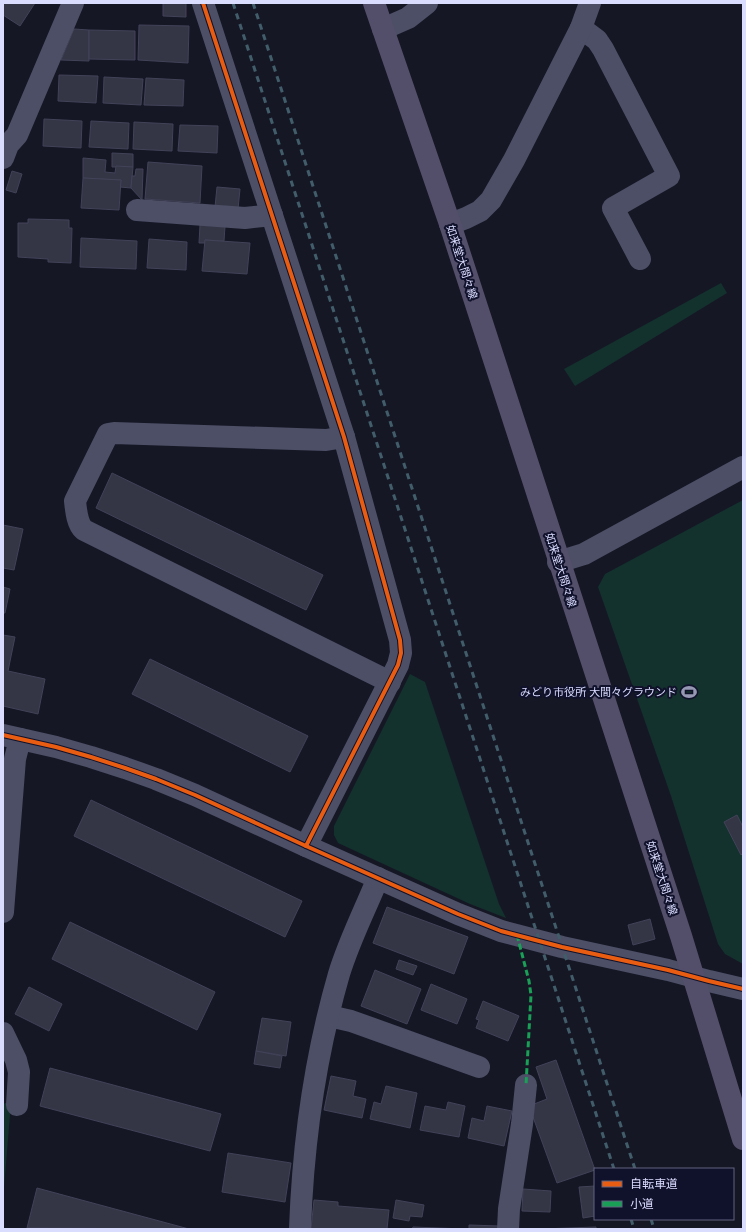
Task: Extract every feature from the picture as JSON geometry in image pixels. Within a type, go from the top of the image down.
[{"type":"main road","name":"如来堂大間々線","points":[[374,3],[450,224],[558,562],[681,936],[743,1139]]},
{"type":"street","points":[[3,158],[8,145],[17,135],[72,3]]},
{"type":"street","points":[[203,3],[344,437],[400,640],[400,659],[390,682],[306,846]]},
{"type":"street","points":[[383,29],[408,18],[427,3]]},
{"type":"street","points":[[450,224],[480,211],[491,200],[514,160],[581,28],[590,3]]},
{"type":"street","points":[[581,28],[591,34],[600,44],[669,176],[613,208],[640,259]]},
{"type":"street","points":[[137,210],[245,218],[272,215]]},
{"type":"street","points":[[344,437],[326,440],[108,434],[75,501],[76,507],[80,527],[84,530],[390,682]]},
{"type":"street","points":[[558,562],[584,554],[743,467]]},
{"type":"street","points":[[3,912],[15,759],[12,737],[56,747],[125,768],[195,795],[458,914],[502,931],[562,948],[692,976],[743,989]]},
{"type":"street","points":[[300,1229],[302,1185],[311,1108],[329,1016],[339,973],[378,878]]},
{"type":"street","points":[[329,1016],[351,1021],[479,1067]]},
{"type":"street","points":[[3,1033],[16,1060],[19,1072],[17,1104]]},
{"type":"street","points":[[508,1229],[510,1202],[522,1124],[526,1085]]},
{"type":"green space","points":[[721,283],[727,293],[575,386],[564,369]]},
{"type":"green space","name":"みどり市役所 大間々グラウンド","points":[[743,500],[743,964],[725,954],[718,944],[671,796],[598,587],[605,574]]},
{"type":"green space","points":[[410,674],[425,682],[499,904],[506,918],[470,904],[338,843],[334,835],[334,826]]},
{"type":"green space","points":[[5,1103],[11,1103],[3,1200],[3,1105]]},
{"type":"building","points":[[3,3],[35,3],[20,26],[3,15]]},
{"type":"building","points":[[163,3],[186,3],[186,17],[163,16]]},
{"type":"building","points":[[139,25],[189,26],[188,63],[138,60]]},
{"type":"building","points":[[74,29],[89,30],[89,61],[61,60]]},
{"type":"building","points":[[89,30],[135,31],[135,60],[89,59]]},
{"type":"building","points":[[59,75],[98,76],[96,103],[58,101]]},
{"type":"building","points":[[104,77],[143,79],[141,105],[103,103]]},
{"type":"building","points":[[146,78],[184,80],[183,106],[144,105]]},
{"type":"building","points":[[44,119],[82,121],[81,148],[43,146]]},
{"type":"building","points":[[91,121],[129,123],[128,149],[89,147]]},
{"type":"building","points":[[134,122],[173,124],[172,151],[133,149]]},
{"type":"building","points":[[180,125],[218,126],[217,153],[178,151]]},
{"type":"building","points":[[112,153],[133,154],[133,167],[112,167]]},
{"type":"building","points":[[83,158],[106,160],[105,172],[115,173],[116,166],[133,167],[131,188],[120,187],[121,180],[83,178]]},
{"type":"building","points":[[148,162],[202,166],[200,203],[145,199]]},
{"type":"building","points":[[136,169],[143,169],[142,200],[131,188],[132,176],[135,176]]},
{"type":"building","points":[[12,171],[22,174],[16,193],[6,190]]},
{"type":"building","points":[[83,178],[121,180],[119,210],[81,208]]},
{"type":"building","points":[[217,187],[240,189],[238,209],[215,207]]},
{"type":"building","points":[[28,219],[69,220],[69,228],[72,228],[71,263],[48,262],[48,259],[18,257],[18,223],[28,223]]},
{"type":"building","points":[[200,225],[225,226],[224,241],[205,240],[205,243],[199,243]]},
{"type":"building","points":[[81,238],[137,241],[136,269],[80,267]]},
{"type":"building","points":[[149,239],[187,242],[186,270],[147,268]]},
{"type":"building","points":[[205,240],[250,243],[247,274],[202,271]]},
{"type":"building","points":[[112,473],[323,575],[306,610],[96,508]]},
{"type":"building","points":[[3,525],[23,529],[14,570],[3,568]]},
{"type":"building","points":[[3,587],[10,589],[5,613],[3,613]]},
{"type":"building","points":[[3,635],[15,637],[8,671],[45,679],[38,714],[3,706]]},
{"type":"building","points":[[150,659],[308,736],[290,772],[132,694]]},
{"type":"building","points":[[91,800],[302,901],[285,937],[74,836]]},
{"type":"building","points":[[737,815],[743,827],[743,853],[741,855],[724,822]]},
{"type":"building","points":[[387,907],[468,937],[454,974],[373,943]]},
{"type":"building","points":[[650,919],[655,939],[633,945],[628,925]]},
{"type":"building","points":[[70,922],[215,992],[197,1030],[52,959]]},
{"type":"building","points":[[399,960],[417,966],[413,975],[396,969]]},
{"type":"building","points":[[375,970],[421,989],[407,1024],[361,1006]]},
{"type":"building","points":[[431,984],[467,999],[457,1024],[421,1010]]},
{"type":"building","points":[[29,987],[62,1004],[49,1031],[15,1014]]},
{"type":"building","points":[[483,1001],[519,1016],[508,1041],[476,1028],[479,1020],[476,1019]]},
{"type":"building","points":[[262,1018],[291,1022],[286,1056],[256,1051]]},
{"type":"building","points":[[256,1051],[282,1056],[280,1068],[254,1064]]},
{"type":"building","points":[[556,1060],[594,1170],[557,1183],[529,1106],[547,1099],[536,1067]]},
{"type":"building","points":[[50,1068],[221,1114],[210,1151],[40,1106]]},
{"type":"building","points":[[331,1076],[356,1081],[353,1096],[366,1099],[362,1118],[324,1110]]},
{"type":"building","points":[[386,1086],[417,1093],[410,1128],[370,1119],[374,1102],[381,1104]]},
{"type":"building","points":[[448,1102],[465,1106],[459,1137],[420,1130],[425,1106],[446,1110]]},
{"type":"building","points":[[487,1106],[512,1111],[504,1146],[468,1138],[472,1118],[484,1121]]},
{"type":"building","points":[[228,1153],[291,1163],[285,1202],[222,1192]]},
{"type":"building","points":[[594,1186],[594,1216],[583,1218],[579,1187]]},
{"type":"building","points":[[37,1188],[189,1229],[27,1228]]},
{"type":"building","points":[[523,1189],[551,1191],[550,1212],[522,1211]]},
{"type":"building","points":[[314,1200],[338,1202],[338,1206],[389,1210],[387,1229],[311,1229]]},
{"type":"building","points":[[396,1200],[424,1205],[422,1217],[410,1216],[409,1221],[393,1218]]},
{"type":"building","points":[[469,1225],[500,1226],[500,1229],[469,1229]]},
{"type":"building","points":[[413,1227],[464,1229],[412,1229]]},
{"type":"building","points":[[596,1227],[596,1229],[541,1229]]},
{"type":"railway","points":[[233,3],[614,1168]]},
{"type":"railway","points":[[253,3],[635,1168]]},
{"type":"railway","points":[[631,1220],[634,1229]]},
{"type":"railway","points":[[651,1220],[654,1229]]},
{"type":"marked path","points":[[517,935],[529,981],[531,995],[526,1085]]},
{"type":"cycle path","points":[[203,3],[344,437],[400,640],[401,653],[398,665],[306,846]]},
{"type":"cycle path","points":[[3,735],[56,747],[91,757],[156,779],[195,795],[458,914],[501,931],[562,947],[668,970],[743,989]]},
{"type":"place","name":"みどり市役所 大間々グラウンド","points":[[689,692]]}]
